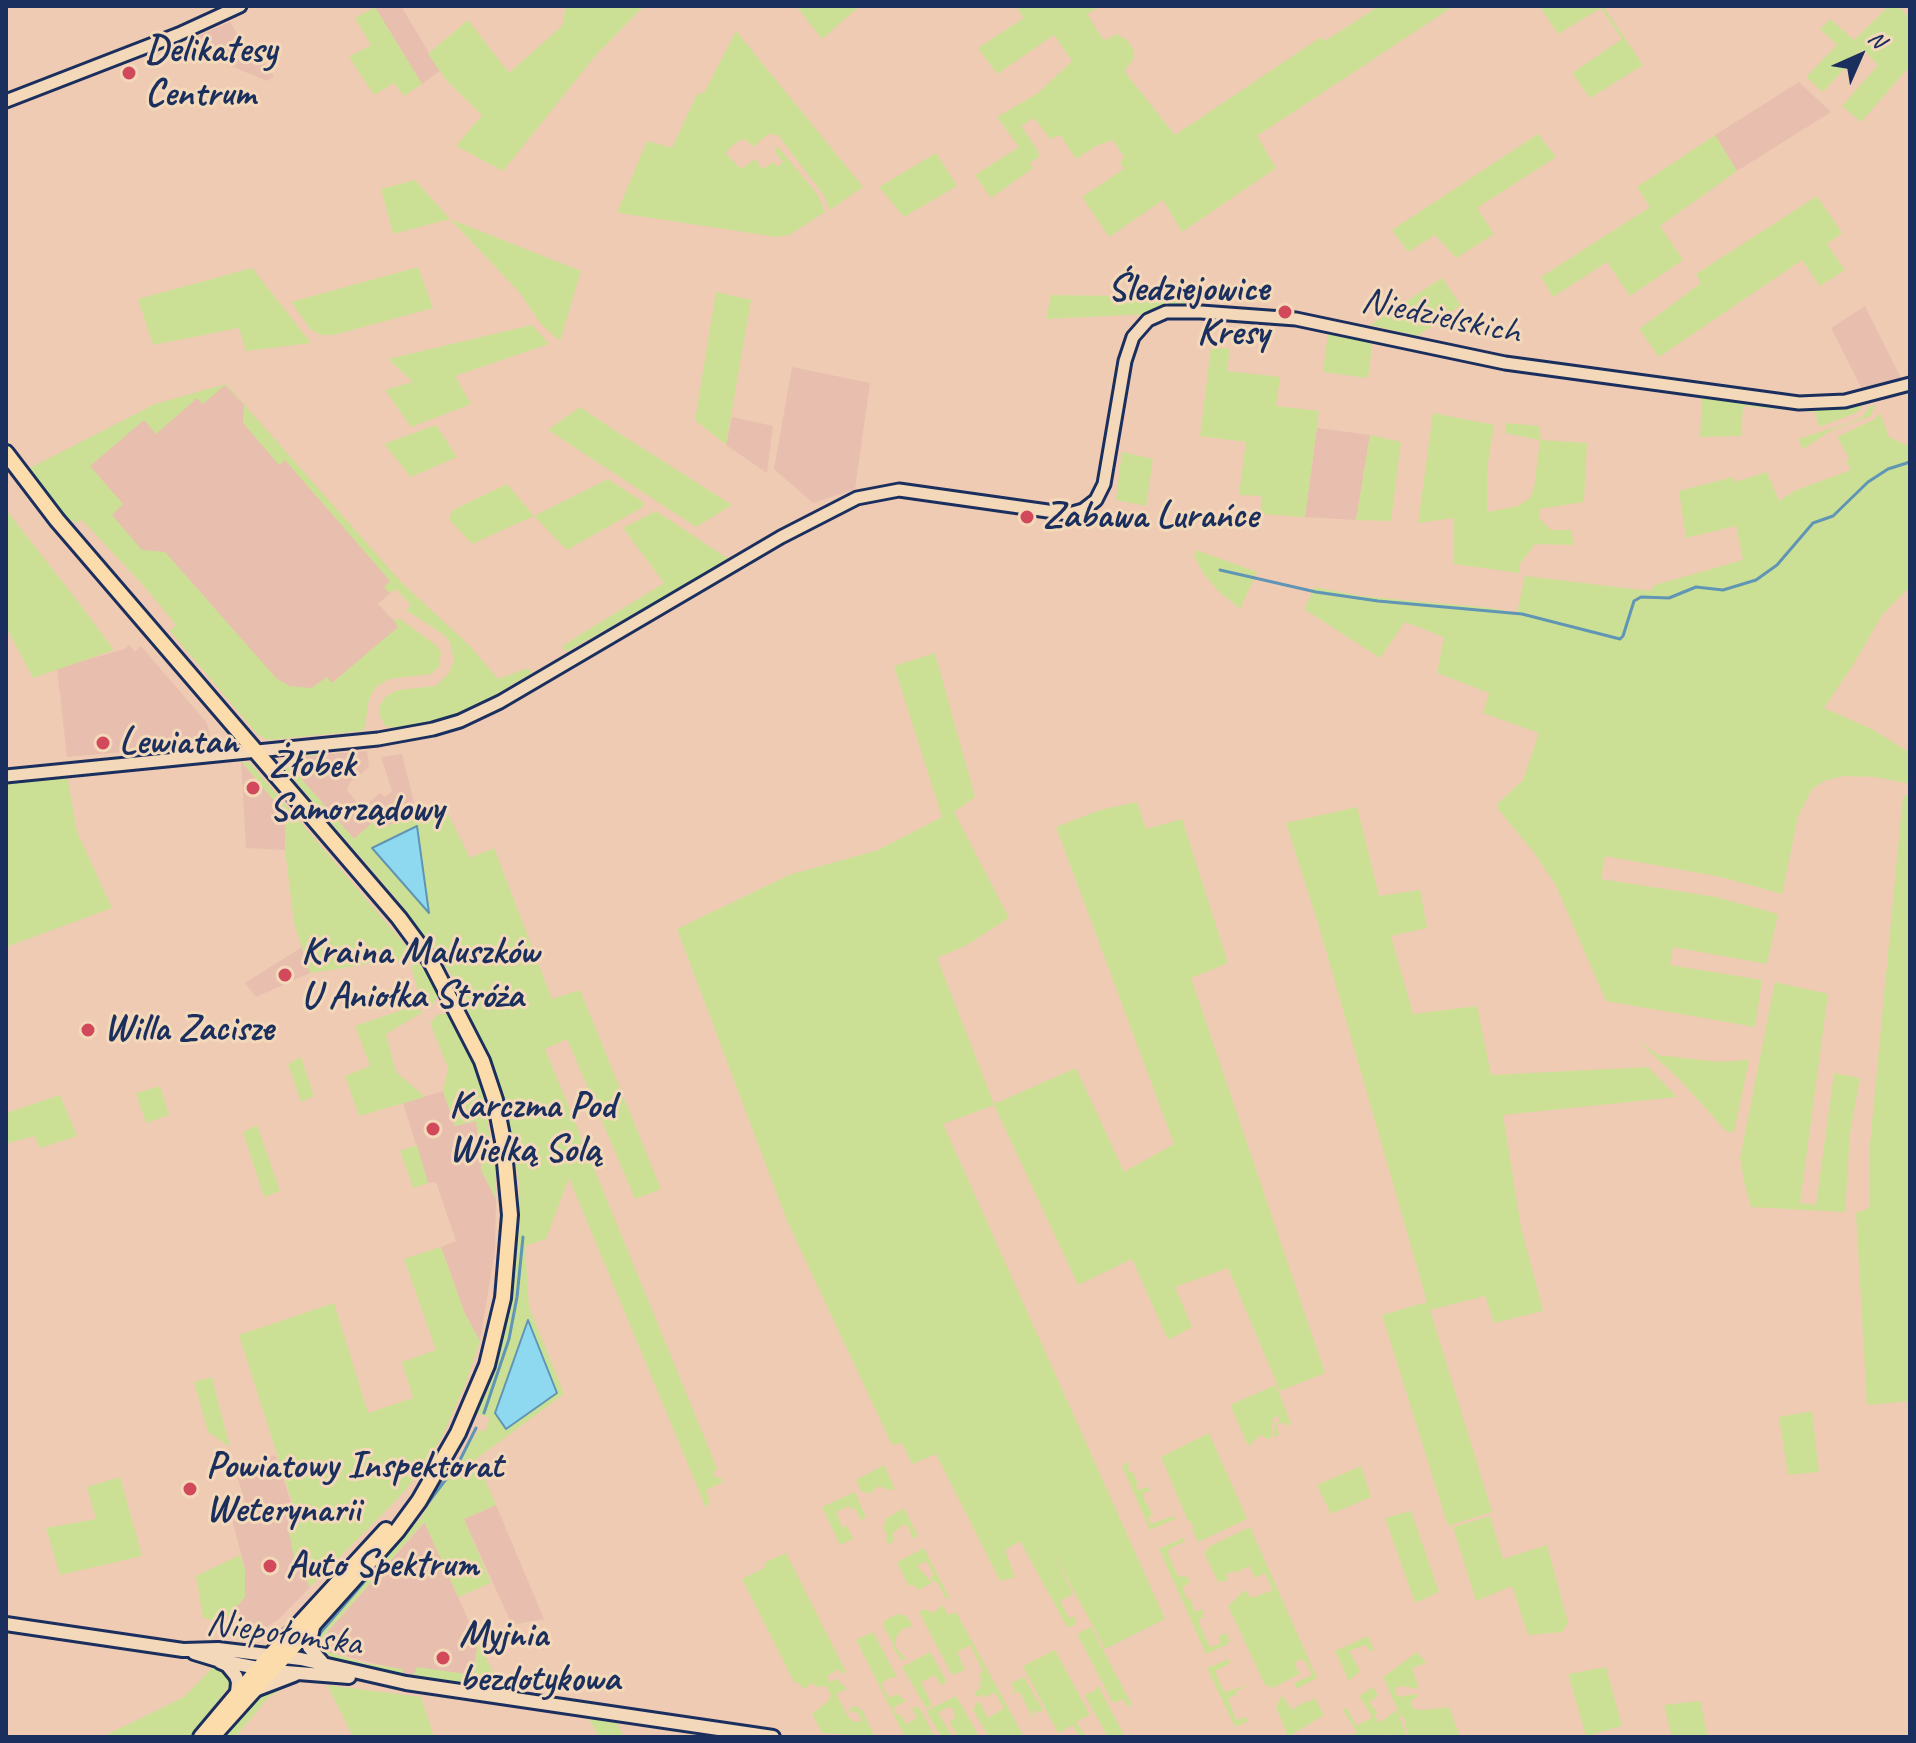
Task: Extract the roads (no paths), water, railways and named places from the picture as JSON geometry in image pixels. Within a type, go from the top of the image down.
[{"type":"main road","points":[[6,453],[57,520],[399,918],[430,960],[482,1061],[495,1100],[503,1141],[510,1215],[503,1298],[487,1365],[458,1433],[397,1531],[313,1626],[272,1663]]},
{"type":"main road","points":[[201,1737],[272,1663],[429,1482]]},
{"type":"main road","name":"Niepołomska","points":[[6,1624],[183,1650],[217,1660],[328,1666],[375,1678]]},
{"type":"main road","points":[[313,1626],[309,1647],[317,1660],[328,1666]]},
{"type":"main road","name":"Niepołomska","points":[[183,1650],[218,1649],[272,1663],[299,1674],[375,1678],[773,1737]]},
{"type":"main road","points":[[217,1660],[227,1665],[244,1692]]},
{"type":"main road","points":[[212,1737],[244,1692],[299,1674]]},
{"type":"street","points":[[6,101],[175,36],[240,6]]},
{"type":"street","name":"Niedzielskich","points":[[254,751],[378,739],[460,721],[500,702],[781,537],[857,498],[899,490],[1069,514],[1083,510],[1102,492],[1129,347],[1141,327],[1166,312],[1296,319],[1505,363],[1799,403],[1845,401],[1910,384]]},
{"type":"street","points":[[6,776],[254,751]]},
{"type":"water","points":[[417,826],[429,913],[372,848]]},
{"type":"water","points":[[528,1320],[557,1393],[506,1429],[495,1413]]},
{"type":"waterway","points":[[1220,570],[1316,592],[1522,614],[1620,639],[1634,601],[1641,597],[1669,598],[1696,587],[1723,590],[1756,580],[1777,565],[1813,523],[1833,516],[1868,482],[1888,469],[1910,462]]},
{"type":"waterway","points":[[484,1413],[509,1339],[523,1237]]},
{"type":"waterway","points":[[322,1653],[317,1639],[321,1632],[400,1540],[459,1462],[476,1428]]},
{"type":"place","name":"Delikatesy Centrum","points":[[129,73]]},
{"type":"place","name":"Śledziejowice Kresy","points":[[1285,312]]},
{"type":"place","name":"Zabawa Lurańce","points":[[1027,517]]},
{"type":"place","name":"Lewiatan","points":[[103,743]]},
{"type":"place","name":"Żłobek Samorządowy","points":[[253,788]]},
{"type":"place","name":"Kraina Maluszków U Aniołka Stróża","points":[[285,975]]},
{"type":"place","name":"Willa Zacisze","points":[[88,1030]]},
{"type":"place","name":"Karczma Pod Wielką Solą","points":[[433,1129]]},
{"type":"place","name":"Powiatowy Inspektorat Weterynarii","points":[[190,1489]]},
{"type":"place","name":"Auto Spektrum","points":[[270,1566]]},
{"type":"place","name":"Myjnia bezdotykowa","points":[[443,1658]]}]
